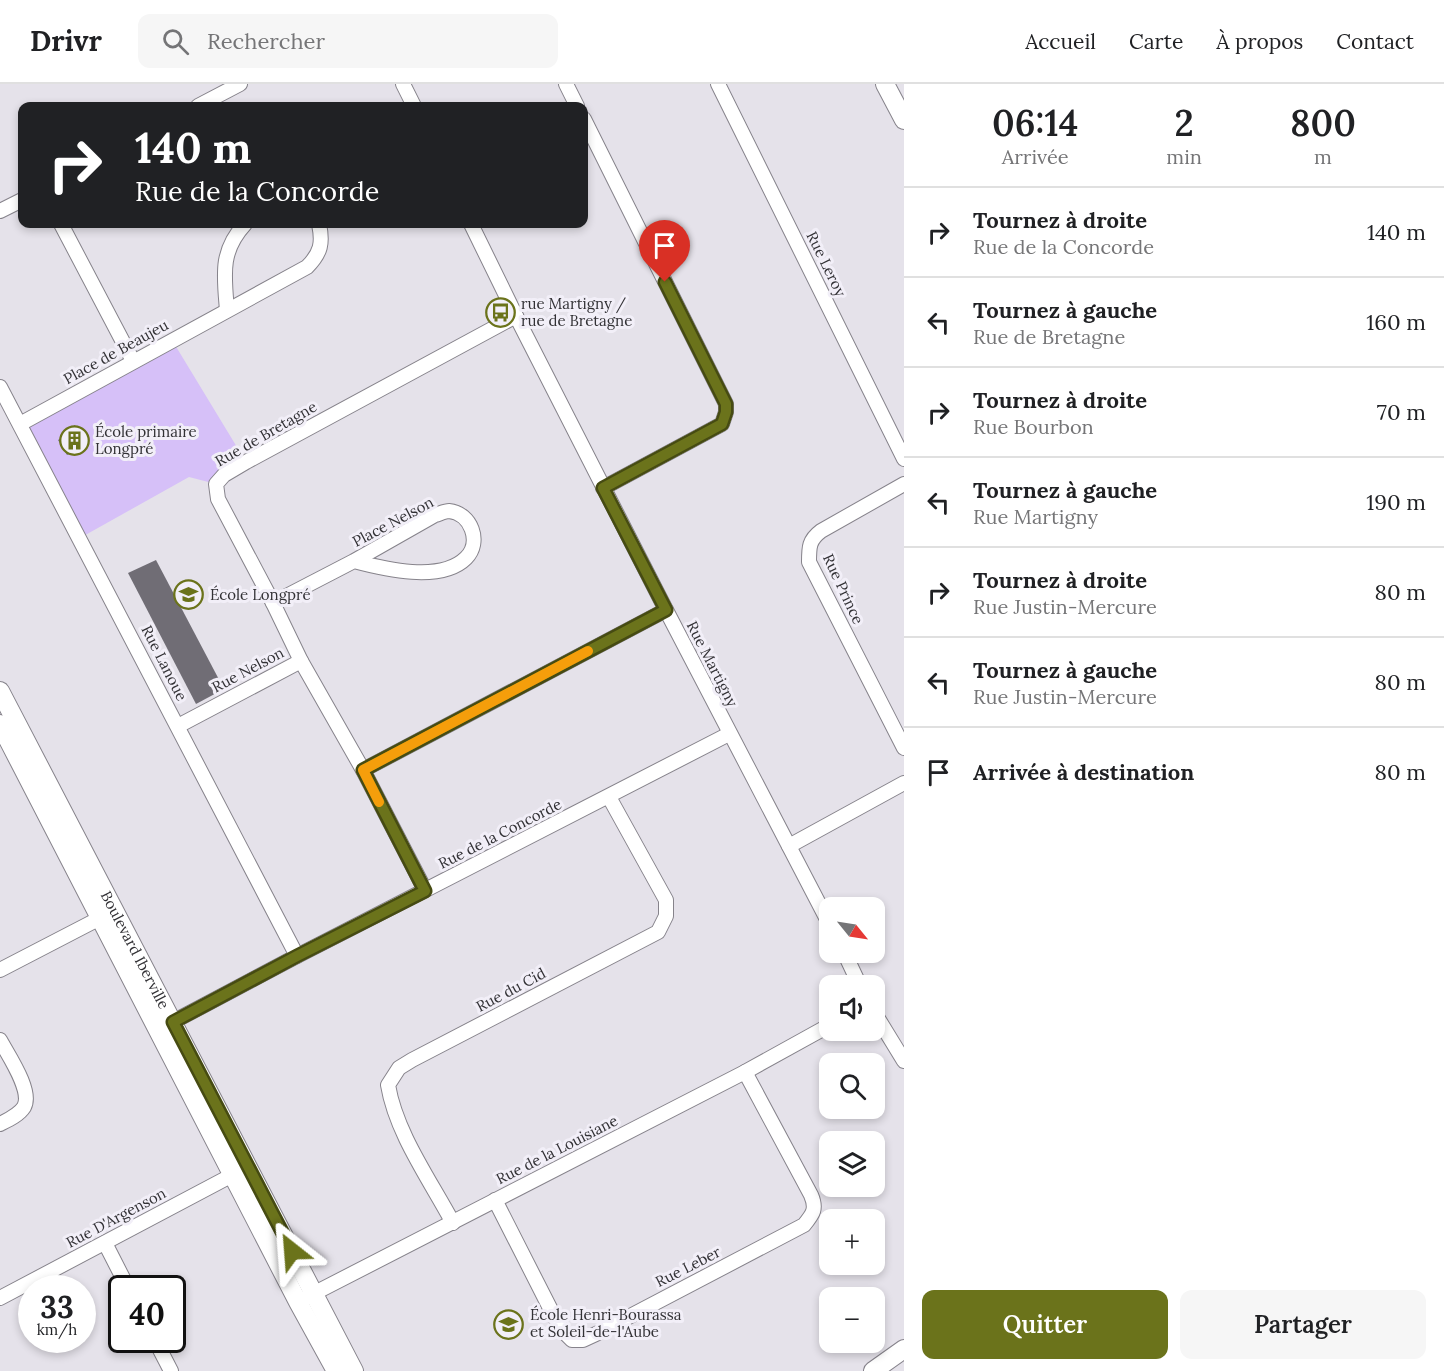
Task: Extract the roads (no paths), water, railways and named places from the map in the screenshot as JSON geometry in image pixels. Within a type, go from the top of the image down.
[{"type":"street","points":[[206,102],[240,84]]},
{"type":"street","points":[[403,84],[412,102]]},
{"type":"street","points":[[566,84],[575,102]]},
{"type":"street","name":"Rue Leroy","points":[[718,84],[904,459]]},
{"type":"street","points":[[885,84],[904,120]]},
{"type":"street","points":[[588,127],[726,404],[722,424],[603,488]]},
{"type":"street","points":[[0,211],[18,202]]},
{"type":"street","points":[[63,228],[133,361]]},
{"type":"street","points":[[228,310],[224,277],[226,254],[234,236],[241,228]]},
{"type":"street","name":"Place de Beaujeu","points":[[20,424],[307,267],[321,249],[320,228]]},
{"type":"street","name":"Rue Martigny","points":[[473,228],[603,488],[819,904]]},
{"type":"street","name":"Rue de Bretagne","points":[[425,891],[363,770],[301,661],[218,499],[216,484],[224,475],[256,456],[516,316]]},
{"type":"street","name":"Rue Lanoue","points":[[0,387],[297,956]]},
{"type":"street","name":"Rue Prince","points":[[904,484],[821,531],[811,539],[809,547],[809,561],[904,748]]},
{"type":"street","name":"Place Nelson","points":[[273,603],[435,515],[448,511],[467,521],[473,531],[474,541],[466,558],[438,571],[388,571],[354,561]]},
{"type":"street","points":[[363,770],[666,610]]},
{"type":"street","name":"Rue Nelson","points":[[178,726],[301,661]]},
{"type":"street","name":"Boulevard Iberville","points":[[0,691],[107,914],[306,1298],[336,1371]]},
{"type":"street","name":"Boulevard Iberville","points":[[0,724],[107,914]]},
{"type":"street","name":"Rue de la Concorde","points":[[165,1026],[729,734]]},
{"type":"street","points":[[789,846],[904,783]]},
{"type":"street","name":"Rue du Cid","points":[[453,1223],[399,1122],[391,1102],[388,1085],[399,1068],[412,1060],[658,932],[666,916],[666,900],[609,797]]},
{"type":"street","points":[[0,970],[107,914]]},
{"type":"street","points":[[885,1030],[904,1061]]},
{"type":"street","name":"Rue de la Louisiane","points":[[306,1298],[745,1072],[819,1031]]},
{"type":"street","points":[[0,1040],[23,1084],[26,1097],[24,1107],[16,1116],[0,1124]]},
{"type":"street","name":"Rue Leber","points":[[495,1200],[564,1332],[572,1340],[583,1340],[596,1334],[804,1225],[813,1214],[815,1205],[811,1195],[745,1072]]},
{"type":"street","name":"Rue D'Argenson","points":[[0,1298],[240,1171]]},
{"type":"street","points":[[105,1243],[121,1275]]},
{"type":"street","name":"Boulevard Iberville","points":[[306,1298],[354,1371]]},
{"type":"street","points":[[873,1371],[904,1349]]},
{"type":"street","points":[[162,1353],[171,1371]]},
{"type":"place","name":"rue Martigny / rue de Bretagne","points":[[500,313]]},
{"type":"place","name":"École primaire Longpré","points":[[74,441]]},
{"type":"place","name":"École Longpré","points":[[189,595]]},
{"type":"place","name":"École Henri-Bourassa et Soleil-de-l'Aube","points":[[509,1324]]}]
